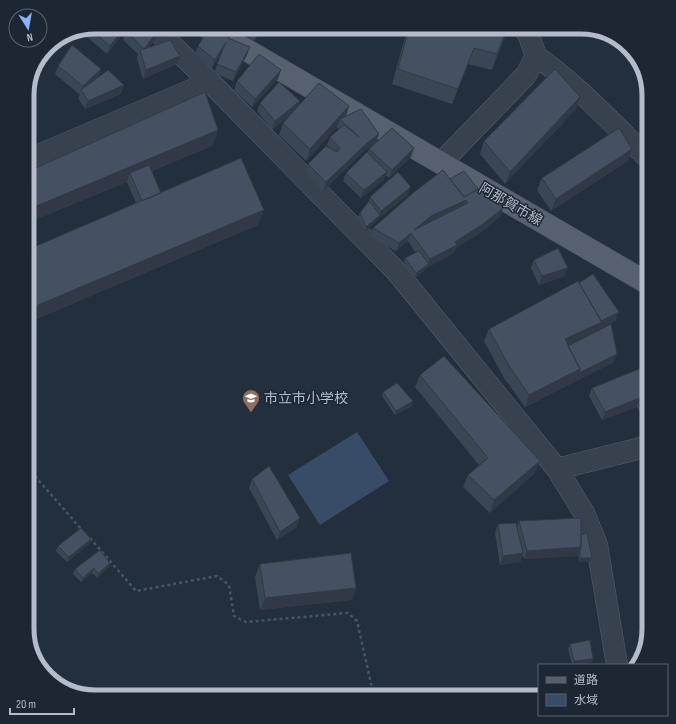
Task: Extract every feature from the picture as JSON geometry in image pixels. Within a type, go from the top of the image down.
[{"type":"main road","name":"阿那賀市線","points":[[218,34],[642,280]]},
{"type":"street","points":[[160,34],[210,82],[396,271],[557,469],[584,513],[596,545],[617,664]]},
{"type":"street","points":[[528,34],[536,56],[556,71],[642,152]]},
{"type":"street","points":[[441,163],[526,75],[536,56]]},
{"type":"street","points":[[34,157],[210,82]]},
{"type":"street","points":[[557,469],[642,448]]},
{"type":"path","points":[[34,475],[84,532]]},
{"type":"path","points":[[89,538],[136,591],[217,576],[229,585],[234,616],[246,622],[348,613],[356,621],[372,690]]},
{"type":"water","points":[[357,432],[389,481],[320,525],[288,475]]},
{"type":"building","points":[[96,34],[119,34],[110,46]]},
{"type":"building","points":[[129,34],[156,34],[144,49]]},
{"type":"building","points":[[205,34],[228,34],[230,35],[228,38],[250,47],[236,72],[217,64],[226,42],[215,60],[198,46]]},
{"type":"building","points":[[407,34],[505,34],[497,54],[474,48],[458,89],[398,69]]},
{"type":"building","points":[[170,40],[180,56],[146,70],[140,50]]},
{"type":"building","points":[[72,45],[101,69],[83,86],[58,66]]},
{"type":"building","points":[[259,54],[281,70],[255,99],[237,81]]},
{"type":"building","points":[[555,69],[580,97],[510,172],[484,141]]},
{"type":"building","points":[[108,70],[124,85],[88,101],[81,90]]},
{"type":"building","points":[[279,82],[300,101],[275,121],[260,103]]},
{"type":"building","points":[[319,83],[349,106],[310,149],[283,123]]},
{"type":"building","points":[[205,92],[218,130],[34,207],[34,169]]},
{"type":"building","points":[[361,109],[379,134],[367,143],[326,182],[308,164],[326,146],[337,152],[340,148],[330,137],[344,125],[359,137],[340,119]]},
{"type":"building","points":[[392,128],[414,148],[392,170],[369,149]]},
{"type":"building","points":[[619,128],[632,149],[556,199],[542,178]]},
{"type":"building","points":[[367,152],[387,172],[364,190],[346,173]]},
{"type":"building","points":[[241,158],[264,210],[34,307],[34,247]]},
{"type":"building","points":[[149,165],[161,193],[142,201],[130,173]]},
{"type":"building","points":[[443,170],[464,197],[486,185],[503,208],[483,224],[455,242],[457,245],[430,259],[411,233],[399,243],[373,228],[413,193]],"holes":[[[466,200],[468,203],[414,230],[431,216]]]},
{"type":"building","points":[[464,171],[478,189],[464,197],[450,179]]},
{"type":"building","points":[[398,172],[411,187],[381,211],[370,197]]},
{"type":"building","points":[[369,201],[380,215],[366,227],[360,213]]},
{"type":"building","points":[[558,248],[568,268],[542,276],[534,260]]},
{"type":"building","points":[[419,251],[429,264],[416,273],[405,258]]},
{"type":"building","points":[[593,274],[619,312],[601,321],[579,283]]},
{"type":"building","points":[[578,281],[602,322],[565,339],[580,369],[529,395],[509,366],[489,329]]},
{"type":"building","points":[[611,324],[617,354],[579,373],[580,369],[568,346]]},
{"type":"building","points":[[444,356],[540,461],[494,500],[468,475],[488,458],[420,375]]},
{"type":"building","points":[[642,368],[642,397],[605,412],[592,388]]},
{"type":"building","points":[[397,383],[413,401],[396,411],[383,392]]},
{"type":"building","points":[[642,401],[642,411],[638,402]]},
{"type":"building","points":[[269,466],[300,518],[280,532],[252,479]]},
{"type":"building","points":[[581,518],[581,547],[527,551],[519,521]]},
{"type":"building","points":[[516,523],[523,553],[503,556],[498,524]]},
{"type":"building","points":[[81,528],[91,539],[69,557],[58,546]]},
{"type":"building","points":[[587,533],[592,558],[580,558],[581,535]]},
{"type":"building","points":[[100,550],[110,563],[98,574],[94,568],[83,578],[75,569]]},
{"type":"building","points":[[351,553],[356,588],[265,598],[260,564]]},
{"type":"building","points":[[590,640],[593,659],[574,661],[570,644]]},
{"type":"place","name":"市立市小学校","points":[[251,413]]}]
